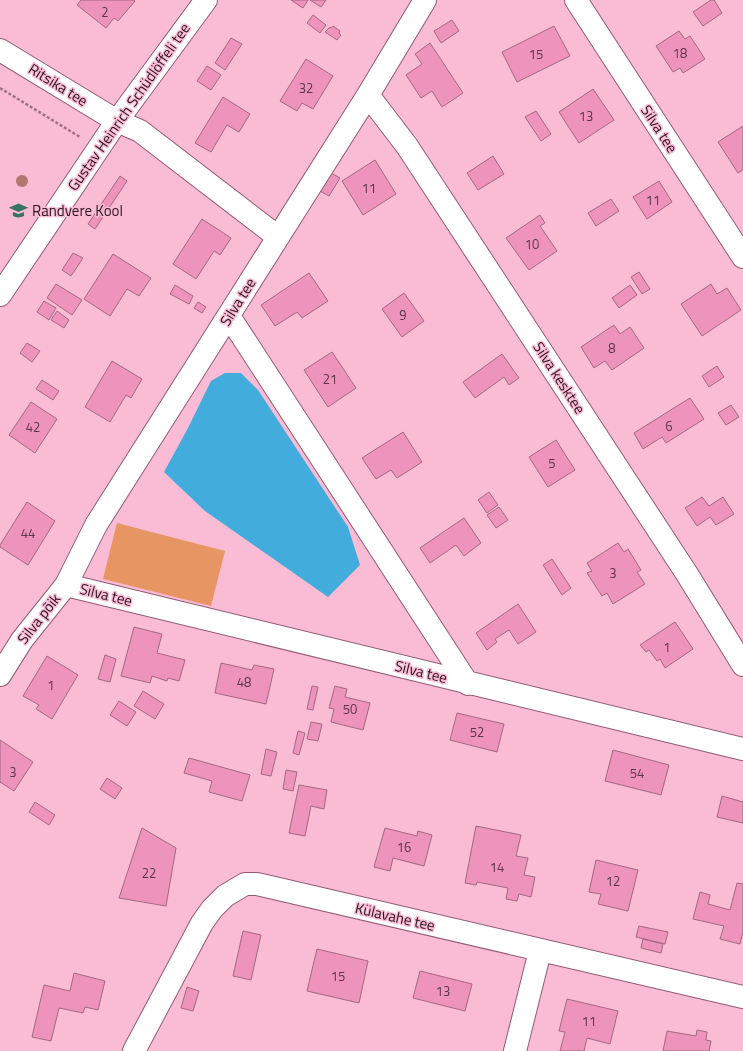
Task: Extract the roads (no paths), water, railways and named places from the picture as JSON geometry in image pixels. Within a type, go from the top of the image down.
[{"type":"street","name":"Gustav Heinrich Schüdlöffeli tee","points":[[0,295],[117,121],[206,0]]},
{"type":"street","name":"Silva tee","points":[[425,0],[368,95],[96,525],[66,585],[468,684],[743,749]]},
{"type":"street","name":"Silva tee","points":[[576,0],[743,257]]},
{"type":"street","name":"Ritsika tee","points":[[0,50],[117,121],[140,131],[278,237]]},
{"type":"street","name":"Silva kesktee","points":[[368,95],[407,146],[682,567],[743,665]]},
{"type":"street","points":[[229,316],[468,684]]},
{"type":"street","name":"Silva põik","points":[[0,675],[22,640],[66,585]]},
{"type":"street","name":"Külavahe tee","points":[[134,1051],[202,923],[212,909],[225,896],[245,884],[257,884],[743,997]]},
{"type":"street","points":[[515,1051],[540,950]]},
{"type":"water","points":[[225,373],[241,373],[258,390],[348,527],[360,565],[328,597],[205,511],[164,472],[211,381]]},
{"type":"place","name":"Randvere Kool","points":[[19,211]]}]
